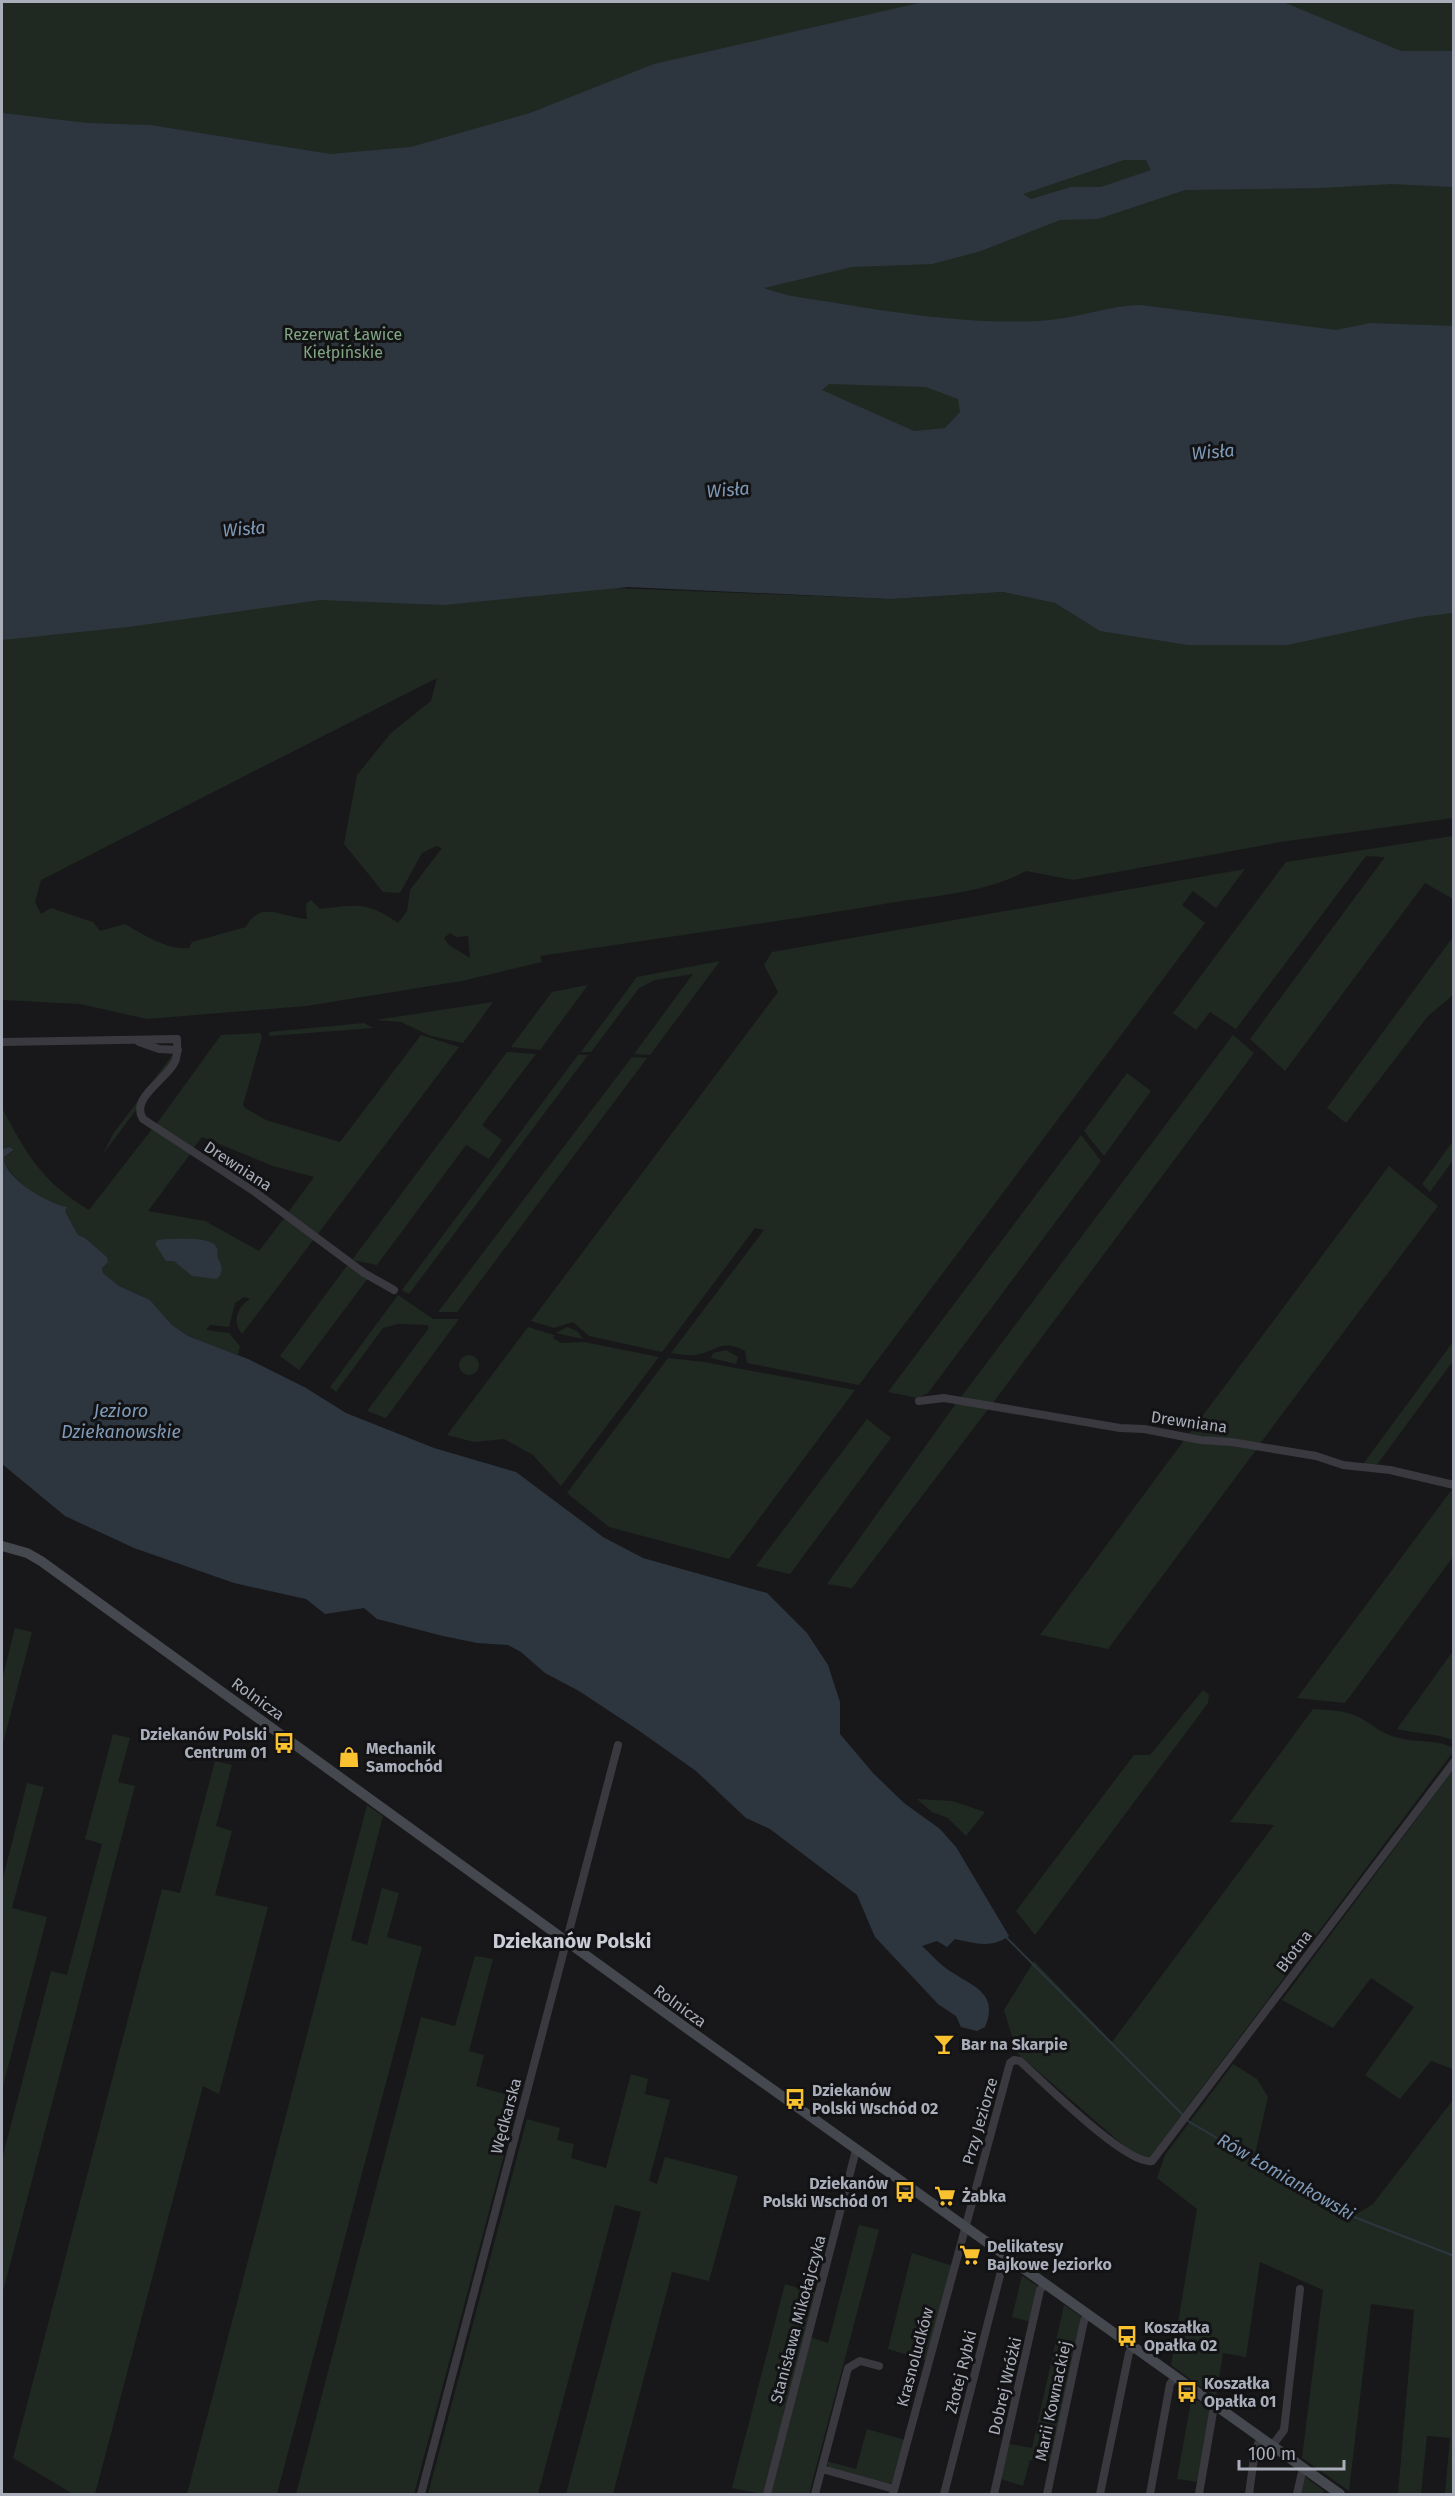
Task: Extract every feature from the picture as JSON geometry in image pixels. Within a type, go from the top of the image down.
[{"type":"street","points":[[2,1042],[177,1039],[178,1050],[159,1049],[138,1041]]},
{"type":"street","name":"Drewniana","points":[[178,1050],[171,1067],[143,1100],[140,1109],[143,1119],[255,1192],[364,1274],[394,1290]]},
{"type":"street","name":"Drewniana","points":[[920,1401],[944,1398],[1120,1428],[1144,1429],[1201,1440],[1231,1442],[1316,1456],[1343,1465],[1390,1470],[1454,1485]]},
{"type":"street","name":"Rolnicza","points":[[2,1546],[27,1553],[41,1561],[856,2150],[1340,2494]]},
{"type":"street","name":"Wędkarska","points":[[421,2494],[618,1745]]},
{"type":"street","name":"Błotna","points":[[1157,2157],[1454,1762]]},
{"type":"street","name":"Przy Jeziorze","points":[[964,2227],[1010,2063],[1014,2060],[1020,2061],[1113,2144],[1133,2158],[1146,2163],[1157,2157]]},
{"type":"street","name":"Stanisława Mikołajczyka","points":[[767,2494],[856,2150]]},
{"type":"street","name":"Krasnoludków","points":[[893,2492],[964,2227]]},
{"type":"street","name":"Złotej Rybki","points":[[944,2494],[1005,2256]]},
{"type":"street","name":"Dobrej Wróżki","points":[[993,2494],[1040,2290],[1045,2284]]},
{"type":"street","points":[[1272,2446],[1284,2430],[1300,2289]]},
{"type":"street","name":"Marii Kownackiej","points":[[1047,2494],[1084,2321],[1088,2315]]},
{"type":"street","points":[[1100,2494],[1129,2353],[1133,2347]]},
{"type":"street","points":[[815,2494],[848,2368],[860,2361],[879,2366]]},
{"type":"street","points":[[1150,2494],[1170,2384],[1175,2377]]},
{"type":"street","points":[[1199,2494],[1213,2412],[1216,2406]]},
{"type":"street","points":[[1249,2494],[1255,2450],[1261,2438]]},
{"type":"street","points":[[1297,2494],[1303,2468]]},
{"type":"street","points":[[822,2469],[893,2492]]},
{"type":"green space","name":"Rezerwat Ławice Kiełpińskie","points":[[2,2],[1453,2],[1453,593],[708,542],[615,588],[891,599],[1003,592],[1055,603],[1101,631],[1137,636],[1453,613],[1453,818],[1281,842],[1073,880],[1026,871],[993,885],[956,893],[540,956],[542,962],[462,981],[306,1006],[147,1019],[80,1004],[2,1000]],"holes":[[[437,678],[431,701],[391,733],[357,775],[344,844],[383,892],[400,893],[422,853],[436,846],[442,848],[410,890],[407,911],[398,923],[369,908],[353,906],[320,909],[311,900],[306,904],[307,919],[265,912],[258,914],[246,927],[192,942],[189,948],[181,948],[156,941],[125,924],[100,931],[93,922],[51,908],[41,914],[35,902],[41,880]],[[450,933],[456,937],[468,936],[470,958],[449,945],[444,938]]]},
{"type":"green space","points":[[1453,836],[1453,899],[1425,883],[1285,1071],[1250,1039],[1385,857],[1366,856],[1236,1029],[1210,1012],[1196,1030],[1173,1013],[1286,862]]},
{"type":"green space","points":[[1245,869],[1216,908],[1193,891],[1182,905],[1205,923],[859,1385],[747,1363],[745,1351],[737,1347],[724,1346],[695,1355],[671,1353],[764,1230],[755,1228],[662,1352],[589,1336],[573,1322],[554,1328],[531,1321],[778,992],[764,965],[772,952]]},
{"type":"green space","points":[[1453,937],[1453,995],[1428,1016],[1346,1123],[1327,1108]]},
{"type":"green space","points":[[720,961],[650,1055],[634,1054],[693,974],[655,980],[639,988],[591,1052],[581,1052],[637,977]]},
{"type":"green space","points":[[588,985],[540,1050],[511,1047],[552,992]]},
{"type":"green space","points":[[493,1002],[463,1043],[431,1036],[401,1022],[375,1020]]},
{"type":"green space","points":[[364,1023],[373,1028],[270,1036],[269,1032]]},
{"type":"green space","points":[[260,1033],[262,1037],[243,1105],[245,1108],[266,1120],[340,1142],[421,1035],[459,1047],[317,1235],[287,1214],[314,1177],[273,1166],[202,1137],[192,1150],[155,1126],[221,1035]]},
{"type":"green space","points":[[1233,1035],[1254,1053],[992,1404],[961,1397]]},
{"type":"green space","points":[[507,1052],[536,1054],[482,1125],[502,1140],[489,1159],[466,1145],[377,1265],[352,1260]]},
{"type":"green space","points":[[174,1053],[173,1061],[103,1154],[113,1134]]},
{"type":"green space","points":[[578,1055],[588,1055],[409,1294],[402,1290]]},
{"type":"green space","points":[[632,1057],[647,1058],[457,1312],[438,1312]]},
{"type":"green space","points":[[1127,1073],[1151,1091],[1104,1156],[1084,1131]]},
{"type":"green space","points":[[2,1108],[28,1154],[47,1178],[89,1210],[152,1129],[191,1153],[148,1211],[205,1221],[259,1251],[285,1217],[314,1239],[242,1334],[237,1324],[237,1315],[250,1299],[244,1297],[235,1303],[229,1327],[210,1325],[206,1330],[229,1333],[240,1346],[238,1355],[188,1336],[172,1325],[150,1300],[119,1286],[103,1273],[102,1268],[107,1257],[85,1238],[78,1235],[65,1211],[65,1206],[48,1202],[28,1189],[18,1181],[6,1164],[4,1157],[14,1151],[10,1147],[2,1149]]},
{"type":"green space","points":[[1081,1135],[1101,1161],[928,1393],[917,1398],[888,1392]]},
{"type":"green space","points":[[1453,1141],[1453,1160],[1430,1192],[1422,1184]]},
{"type":"green space","points":[[1389,1166],[1438,1206],[1259,1445],[1189,1434]]},
{"type":"green space","points":[[349,1263],[368,1278],[299,1370],[280,1356]]},
{"type":"green space","points":[[398,1295],[433,1319],[459,1319],[386,1418],[367,1411],[429,1328],[427,1325],[398,1324],[383,1328],[336,1392],[330,1387]]},
{"type":"green space","points":[[528,1327],[554,1335],[553,1338],[561,1343],[584,1342],[659,1357],[561,1486],[533,1455],[504,1439],[474,1442],[447,1435]]},
{"type":"green space","points":[[567,1327],[577,1331],[583,1339],[556,1333]]},
{"type":"green space","points":[[1453,1342],[1453,1361],[1376,1466],[1363,1464]]},
{"type":"green space","points":[[726,1350],[738,1357],[736,1364],[711,1358],[713,1353]]},
{"type":"green space","points":[[469,1355],[476,1358],[479,1365],[476,1372],[469,1375],[462,1372],[459,1365],[462,1358]]},
{"type":"green space","points":[[668,1358],[704,1362],[855,1390],[729,1559],[609,1527],[567,1493]]},
{"type":"green space","points":[[957,1402],[989,1408],[852,1588],[827,1584]]},
{"type":"green space","points":[[867,1419],[891,1438],[790,1574],[756,1566]]},
{"type":"green space","points":[[1185,1439],[1256,1450],[1108,1649],[1040,1635]]},
{"type":"green space","points":[[1453,1488],[1453,1557],[1345,1703],[1297,1698]]},
{"type":"green space","points":[[15,1628],[32,1632],[2,1747],[2,1680]]},
{"type":"green space","points":[[1453,1651],[1453,1740],[1397,1729]]},
{"type":"green space","points":[[1203,1690],[1209,1695],[1208,1703],[1035,1935],[1016,1911],[1134,1755],[1150,1755]]},
{"type":"green space","points":[[1313,1709],[1348,1713],[1393,1737],[1441,1743],[1453,1748],[1453,1752],[1150,2157],[1137,2157],[1017,2053],[1004,2010],[1034,1961],[1112,2042],[1274,1825],[1230,1822]]},
{"type":"green space","points":[[113,1734],[130,1738],[118,1782],[135,1786],[2,2295],[2,2159],[51,1971],[67,1975],[102,1844],[85,1839]]},
{"type":"green space","points":[[215,1761],[232,1765],[216,1826],[232,1831],[215,1895],[268,1907],[219,2094],[203,2086],[95,2494],[73,2494],[13,2458],[162,1889],[180,1893]]},
{"type":"green space","points":[[1453,1770],[1453,2069],[1431,2061],[1400,2099],[1365,2075],[1414,2007],[1371,1978],[1333,2028],[1282,2000]]},
{"type":"green space","points":[[27,1783],[44,1787],[12,1908],[47,1917],[2,2090],[2,1882]]},
{"type":"green space","points":[[917,1799],[952,1801],[985,1812],[966,1836],[948,1818],[932,1812]]},
{"type":"green space","points":[[367,1805],[383,1816],[351,1940],[367,1945],[382,1888],[399,1893],[387,1937],[422,1947],[277,2494],[187,2494]]},
{"type":"green space","points":[[475,1956],[493,1959],[469,2051],[484,2055],[476,2086],[519,2098],[414,2494],[296,2494],[421,2017],[455,2026]]},
{"type":"green space","points":[[1233,2064],[1257,2079],[1268,2097],[1254,2159],[1308,2192],[1329,2196],[1355,2215],[1373,2204],[1453,2100],[1453,2494],[1445,2494],[1450,2438],[1427,2436],[1421,2494],[1398,2494],[1414,2310],[1371,2304],[1349,2491],[1302,2458],[1323,2290],[1260,2262],[1246,2357],[1223,2353],[1216,2398],[1171,2365],[1197,2209],[1157,2178],[1165,2155]]},
{"type":"green space","points":[[631,2074],[648,2079],[645,2094],[670,2100],[649,2181],[657,2184],[665,2157],[738,2176],[709,2281],[672,2272],[613,2494],[566,2494],[641,2212],[615,2205],[538,2494],[428,2494],[527,2119],[560,2128],[557,2140],[574,2144],[571,2158],[606,2168]]},
{"type":"green space","points":[[859,2225],[879,2230],[809,2494],[770,2494],[810,2337],[828,2343]]},
{"type":"green space","points":[[912,2253],[953,2266],[928,2361],[888,2349]]},
{"type":"green space","points":[[1022,2276],[1039,2287],[1031,2322],[1012,2317]]},
{"type":"green space","points":[[785,2284],[816,2293],[763,2494],[732,2488]]},
{"type":"green space","points":[[1064,2305],[1082,2317],[1051,2464],[1030,2460],[1023,2486],[1001,2479],[1009,2444],[1032,2448]]},
{"type":"green space","points":[[1192,2396],[1210,2409],[1198,2482],[1177,2479]]},
{"type":"green space","points":[[867,2429],[905,2440],[893,2482],[890,2484],[829,2468],[826,2461],[856,2469]]},
{"type":"green space","points":[[1303,2475],[1324,2491],[1323,2494],[1301,2494]]},
{"type":"water","name":"Rezerwat Ławice Kiełpińskie","points":[[923,2],[1283,2],[1401,51],[1453,51],[1453,187],[1392,184],[1320,188],[1185,190],[1098,219],[1060,220],[978,252],[932,264],[852,267],[764,288],[791,296],[861,307],[970,320],[1050,320],[1117,307],[1140,305],[1336,330],[1371,323],[1453,326],[1453,613],[1419,617],[1287,645],[1188,645],[1100,631],[1055,603],[1003,592],[891,599],[628,587],[444,605],[320,600],[128,627],[2,640],[2,113],[87,123],[150,125],[330,154],[411,147],[530,113],[654,64]],"holes":[[[1124,160],[1146,160],[1151,170],[1101,187],[1071,187],[1031,199],[1023,194]],[[829,384],[926,387],[958,399],[960,412],[945,428],[914,431],[822,390]]]},
{"type":"water","name":"Jezioro Dziekanowskie","points":[[10,1147],[14,1150],[4,1157],[11,1173],[28,1189],[49,1201],[67,1207],[65,1211],[78,1235],[85,1238],[107,1257],[108,1262],[102,1268],[103,1273],[119,1286],[150,1300],[172,1325],[188,1336],[248,1359],[306,1388],[346,1413],[434,1448],[516,1472],[603,1537],[643,1558],[767,1593],[807,1633],[828,1665],[840,1702],[840,1734],[873,1773],[904,1803],[940,1829],[956,1847],[1009,1936],[989,1944],[955,1939],[947,1947],[937,1941],[922,1946],[946,1969],[982,1992],[989,2006],[985,2027],[977,2031],[961,2027],[956,2016],[938,2004],[875,1937],[857,1895],[770,1829],[746,1818],[696,1771],[579,1691],[545,1673],[521,1652],[508,1645],[477,1643],[377,1619],[364,1608],[325,1614],[306,1599],[234,1583],[134,1548],[65,1516],[2,1464],[2,1149]]},
{"type":"water","points":[[195,1239],[214,1244],[221,1266],[217,1279],[192,1276],[174,1261],[166,1261],[155,1244],[158,1240]]},
{"type":"waterway","name":"Rów Łomiankowski","points":[[1005,1936],[1183,2115]]},
{"type":"waterway","name":"Rów Łomiankowski","points":[[1188,2121],[1344,2213],[1454,2256]]},
{"type":"place","name":"Dziekanów Polski Centrum 01","points":[[284,1743]]},
{"type":"place","name":"Mechanik Samochód","points":[[349,1757]]},
{"type":"place","name":"Bar na Skarpie","points":[[944,2044]]},
{"type":"place","name":"Dziekanów Polski Wschód 02","points":[[795,2099]]},
{"type":"place","name":"Dziekanów Polski Wschód 01","points":[[905,2192]]},
{"type":"place","name":"Żabka","points":[[945,2196]]},
{"type":"place","name":"Delikatesy Bajkowe Jeziorko","points":[[970,2255]]},
{"type":"place","name":"Koszałka Opałka 02","points":[[1127,2336]]},
{"type":"place","name":"Koszałka Opałka 01","points":[[1187,2392]]},
{"type":"district","name":"Dziekanów Polski","points":[[572,1941]]},
{"type":"water label","name":"Wisła","points":[[1213,452]]},
{"type":"water label","name":"Wisła","points":[[728,490]]},
{"type":"water label","name":"Wisła","points":[[244,529]]}]
